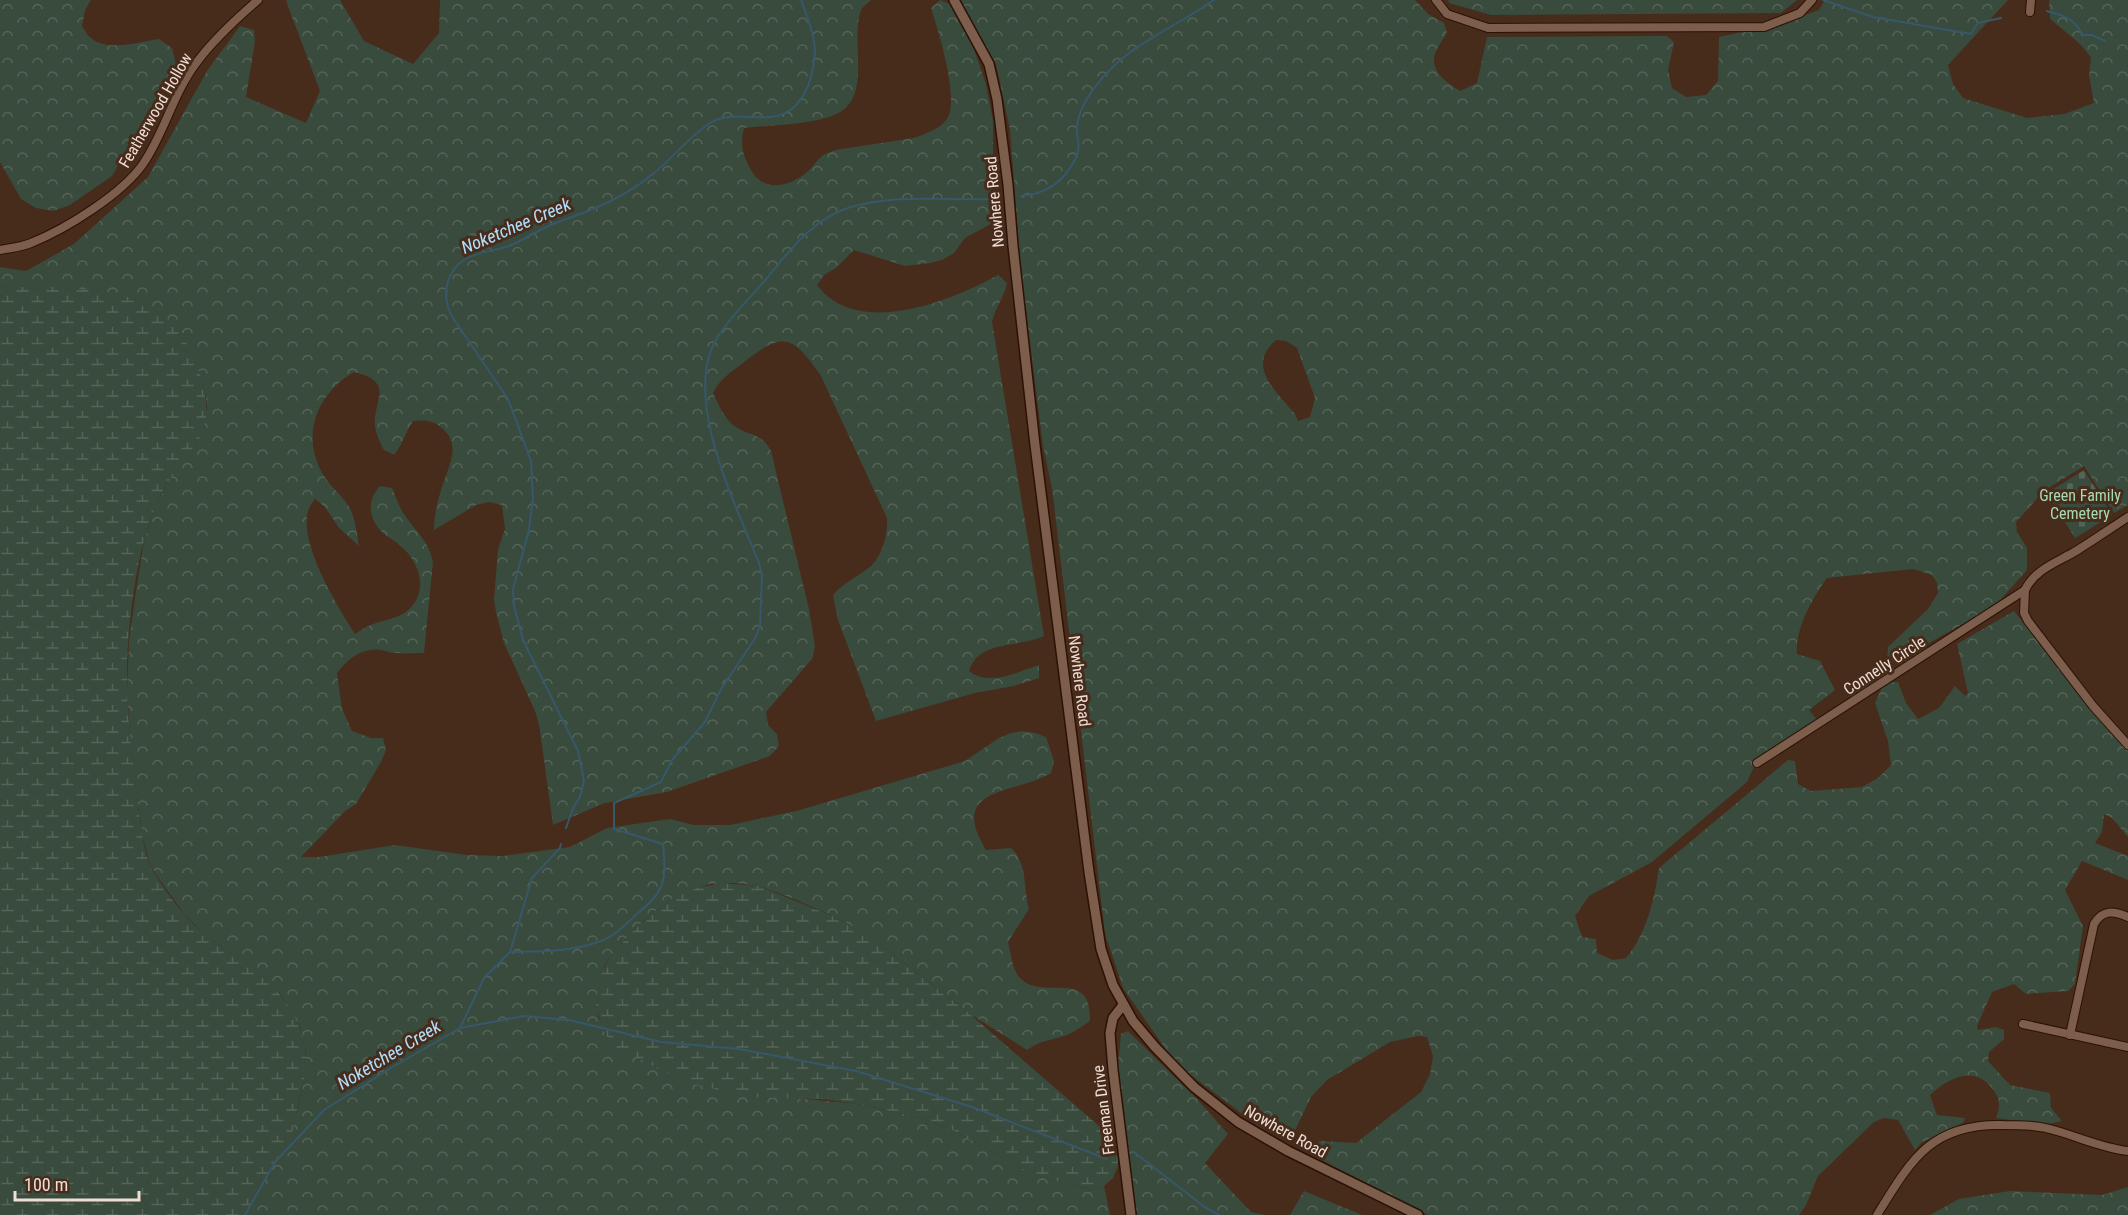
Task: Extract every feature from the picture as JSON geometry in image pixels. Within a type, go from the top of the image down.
[{"type":"street","name":"Featherwood Hollow","points":[[0,250],[28,244],[53,233],[111,196],[129,181],[143,164],[182,85],[197,62],[258,0]]},
{"type":"street","name":"Nowhere Road","points":[[954,0],[988,64],[997,99],[1035,445],[1089,872],[1106,967],[1123,1005],[1155,1047],[1186,1080],[1238,1122],[1279,1147],[1418,1215]]},
{"type":"street","points":[[1436,0],[1447,14],[1488,28],[1764,27],[1800,13],[1812,0]]},
{"type":"street","points":[[2030,12],[2031,0]]},
{"type":"street","name":"Connelly Circle","points":[[1757,763],[2025,590],[2029,581],[2038,572],[2128,517]]},
{"type":"street","points":[[2025,590],[2024,613],[2028,621],[2093,705],[2128,745]]},
{"type":"street","points":[[2070,1035],[2094,924],[2098,916],[2108,912],[2118,912],[2128,917]]},
{"type":"street","name":"Freeman Drive","points":[[1123,1005],[1113,1018],[1110,1033],[1131,1215]]},
{"type":"street","points":[[2023,1024],[2128,1047]]},
{"type":"street","points":[[1877,1215],[1896,1181],[1927,1147],[1938,1137],[1961,1129],[1998,1125],[2042,1127],[2084,1141],[2128,1151]]},
{"type":"green space","points":[[0,0],[91,0],[85,10],[82,26],[90,37],[98,42],[124,45],[159,39],[172,48],[176,64],[112,176],[70,205],[53,211],[36,208],[21,199],[0,162]]},
{"type":"green space","points":[[340,0],[364,41],[413,64],[439,33],[440,0],[871,0],[861,10],[857,38],[857,84],[853,98],[845,108],[832,116],[811,121],[744,128],[742,148],[750,168],[761,181],[775,185],[799,178],[822,156],[835,150],[914,138],[944,123],[950,109],[951,96],[943,48],[931,8],[940,0],[951,4],[974,49],[986,84],[993,121],[993,167],[999,216],[989,225],[965,238],[954,253],[942,260],[905,266],[854,250],[836,268],[824,275],[817,285],[834,301],[856,310],[879,312],[905,310],[931,304],[998,275],[1007,283],[992,322],[1044,636],[990,649],[974,661],[969,671],[977,676],[994,678],[1039,665],[1039,678],[1014,686],[975,693],[876,721],[838,620],[833,595],[871,566],[879,556],[887,530],[887,518],[821,376],[794,345],[778,342],[757,353],[730,373],[713,393],[721,410],[733,425],[759,437],[771,451],[809,609],[815,646],[812,659],[766,712],[768,725],[777,734],[779,746],[770,756],[667,792],[605,803],[553,825],[539,724],[504,643],[494,600],[498,549],[505,529],[502,505],[489,502],[476,505],[434,530],[438,501],[452,455],[448,435],[432,422],[413,421],[394,455],[383,449],[375,426],[379,387],[367,376],[354,372],[341,381],[321,404],[313,432],[313,446],[324,476],[350,508],[359,546],[339,528],[325,507],[315,499],[308,511],[309,540],[321,574],[355,634],[369,626],[406,612],[413,605],[420,589],[415,563],[398,543],[377,526],[371,508],[373,497],[380,486],[392,488],[402,511],[428,548],[433,562],[424,653],[368,650],[351,658],[337,673],[342,709],[352,731],[371,738],[383,738],[386,750],[356,804],[345,811],[301,857],[319,857],[395,845],[467,855],[503,856],[570,847],[607,828],[670,819],[694,825],[730,825],[800,810],[965,761],[999,738],[1011,733],[1023,731],[1046,737],[1054,761],[1051,773],[1004,790],[980,803],[975,814],[976,829],[986,850],[1011,848],[1023,869],[1029,909],[1008,942],[1015,970],[1020,978],[1029,984],[1075,990],[1083,994],[1088,1004],[1090,1021],[1078,1029],[1068,1035],[1041,1042],[1027,1050],[970,1014],[872,938],[840,919],[759,886],[734,883],[709,884],[674,898],[635,929],[610,956],[604,967],[598,1016],[608,1039],[785,1097],[859,1104],[920,1118],[955,1131],[1021,1168],[1044,1178],[1092,1190],[1104,1186],[1110,1215],[245,1215],[275,1162],[288,1148],[305,1077],[306,1052],[300,1027],[281,995],[263,977],[203,933],[185,915],[150,864],[143,839],[131,753],[127,690],[129,640],[144,541],[155,506],[173,473],[196,444],[207,408],[206,396],[199,372],[183,338],[157,311],[135,299],[0,286],[0,267],[26,271],[74,244],[148,177],[207,71],[240,26],[254,30],[255,41],[246,97],[306,123],[320,91],[286,1]]},
{"type":"green space","points":[[958,0],[1415,0],[1428,14],[1444,23],[1447,33],[1435,53],[1434,64],[1442,78],[1460,91],[1477,83],[1487,37],[1667,36],[1674,42],[1668,70],[1672,88],[1686,97],[1706,95],[1718,81],[1719,37],[1780,24],[1819,10],[1825,0],[2008,0],[1948,65],[1953,84],[1963,98],[2027,118],[2064,114],[2094,103],[2089,76],[2091,57],[2079,43],[2050,19],[2049,0],[2128,0],[2128,505],[2114,513],[2084,466],[2045,490],[2016,522],[2017,532],[2027,548],[2027,570],[1995,606],[1895,662],[1887,661],[1888,647],[1928,609],[1938,593],[1937,583],[1932,575],[1913,569],[1827,578],[1806,614],[1797,644],[1797,654],[1820,661],[1835,690],[1809,710],[1818,721],[1758,758],[1747,782],[1652,862],[1589,896],[1575,916],[1582,937],[1596,939],[1597,953],[1613,960],[1626,958],[1644,927],[1652,904],[1659,868],[1788,760],[1795,761],[1798,784],[1811,791],[1862,787],[1878,778],[1891,765],[1888,741],[1875,703],[1884,683],[1898,682],[1906,703],[1918,719],[1939,708],[1955,686],[1965,696],[1968,693],[1957,644],[2014,611],[2110,732],[2128,751],[2128,837],[2112,818],[2104,814],[2102,832],[2095,843],[2128,856],[2128,880],[2082,861],[2065,890],[2083,926],[2075,984],[2068,991],[2026,994],[2014,984],[1992,992],[1977,1026],[1978,1030],[1996,1027],[2004,1030],[2004,1039],[1989,1052],[1988,1061],[2010,1085],[2050,1093],[2051,1108],[2062,1121],[2044,1125],[1996,1118],[1999,1101],[1991,1087],[1984,1080],[1976,1077],[1960,1076],[1945,1083],[1930,1095],[1937,1115],[1965,1118],[1963,1123],[1922,1142],[1915,1150],[1898,1120],[1884,1118],[1874,1122],[1818,1176],[1806,1205],[1799,1215],[1428,1215],[1314,1156],[1313,1146],[1320,1141],[1356,1143],[1421,1092],[1430,1074],[1433,1056],[1427,1037],[1418,1036],[1390,1042],[1327,1080],[1311,1097],[1290,1141],[1260,1127],[1176,1064],[1123,988],[1105,933],[1052,488],[1043,446],[1021,271],[1010,130],[996,64]],"holes":[[[1276,340],[1286,341],[1297,348],[1315,398],[1310,417],[1298,421],[1295,414],[1273,388],[1264,369],[1263,359],[1267,350]]]},
{"type":"green space","points":[[1448,0],[1797,0],[1781,13],[1491,15],[1449,3]]},
{"type":"green space","points":[[0,286],[81,289],[132,298],[155,309],[174,326],[190,350],[200,373],[206,398],[205,422],[195,445],[162,492],[144,542],[130,626],[127,662],[128,701],[132,758],[141,828],[151,867],[173,900],[199,929],[256,971],[280,995],[294,1016],[303,1039],[305,1074],[292,1136],[289,1145],[270,1170],[245,1215],[0,1215]]},
{"type":"green space","name":"Green Family Cemetery","points":[[2084,470],[2112,515],[2075,538],[2047,493]]},
{"type":"green space","points":[[721,883],[759,886],[840,919],[872,938],[970,1014],[1106,1132],[1117,1154],[1118,1166],[1113,1178],[1104,1186],[1092,1190],[1044,1178],[1021,1168],[955,1131],[920,1118],[859,1104],[822,1099],[746,1097],[683,1081],[612,1045],[602,1028],[596,1004],[599,979],[610,956],[635,929],[674,898],[697,888]]},
{"type":"green space","points":[[1128,1031],[1197,1099],[1228,1134],[1205,1163],[1251,1212],[1265,1215],[1136,1215],[1116,1083],[1121,1034]]},
{"type":"green space","points":[[2128,1187],[2128,1215],[1930,1215],[1959,1199],[2010,1191],[2102,1195]]},
{"type":"green space","points":[[1304,1191],[1362,1215],[1290,1215]]},
{"type":"waterway","name":"Noketchee Creek","points":[[566,828],[573,808],[580,797],[584,781],[578,751],[523,640],[514,606],[513,589],[529,530],[533,498],[531,461],[508,399],[451,315],[446,297],[447,285],[455,268],[466,259],[509,246],[547,226],[584,213],[631,190],[647,179],[696,133],[712,122],[726,117],[770,117],[791,110],[809,85],[814,63],[815,46],[801,0]]},
{"type":"waterway","points":[[1021,196],[1038,193],[1051,187],[1068,170],[1078,153],[1077,125],[1082,107],[1098,83],[1112,68],[1144,43],[1214,0]]},
{"type":"waterway","points":[[1823,0],[1873,17],[1971,34],[1978,23],[2001,18]]},
{"type":"waterway","points":[[2047,11],[2068,18],[2076,24],[2083,35],[2092,35],[2105,41]]},
{"type":"waterway","points":[[510,952],[568,949],[601,941],[621,929],[656,895],[664,876],[663,844],[614,829],[614,803],[661,782],[672,760],[705,722],[721,689],[756,637],[760,625],[762,575],[726,482],[708,420],[705,390],[708,362],[722,330],[793,247],[813,228],[835,213],[866,203],[904,199],[998,199]]},
{"type":"waterway","name":"Noketchee Creek","points":[[245,1215],[275,1162],[324,1110],[460,1028],[484,978],[510,952],[532,878],[560,848],[561,844]]},
{"type":"waterway","points":[[460,1028],[524,1016],[569,1020],[661,1042],[739,1049],[856,1071],[972,1107],[1107,1159]]},
{"type":"waterway","points":[[1134,1152],[1206,1208],[1219,1215]]}]
